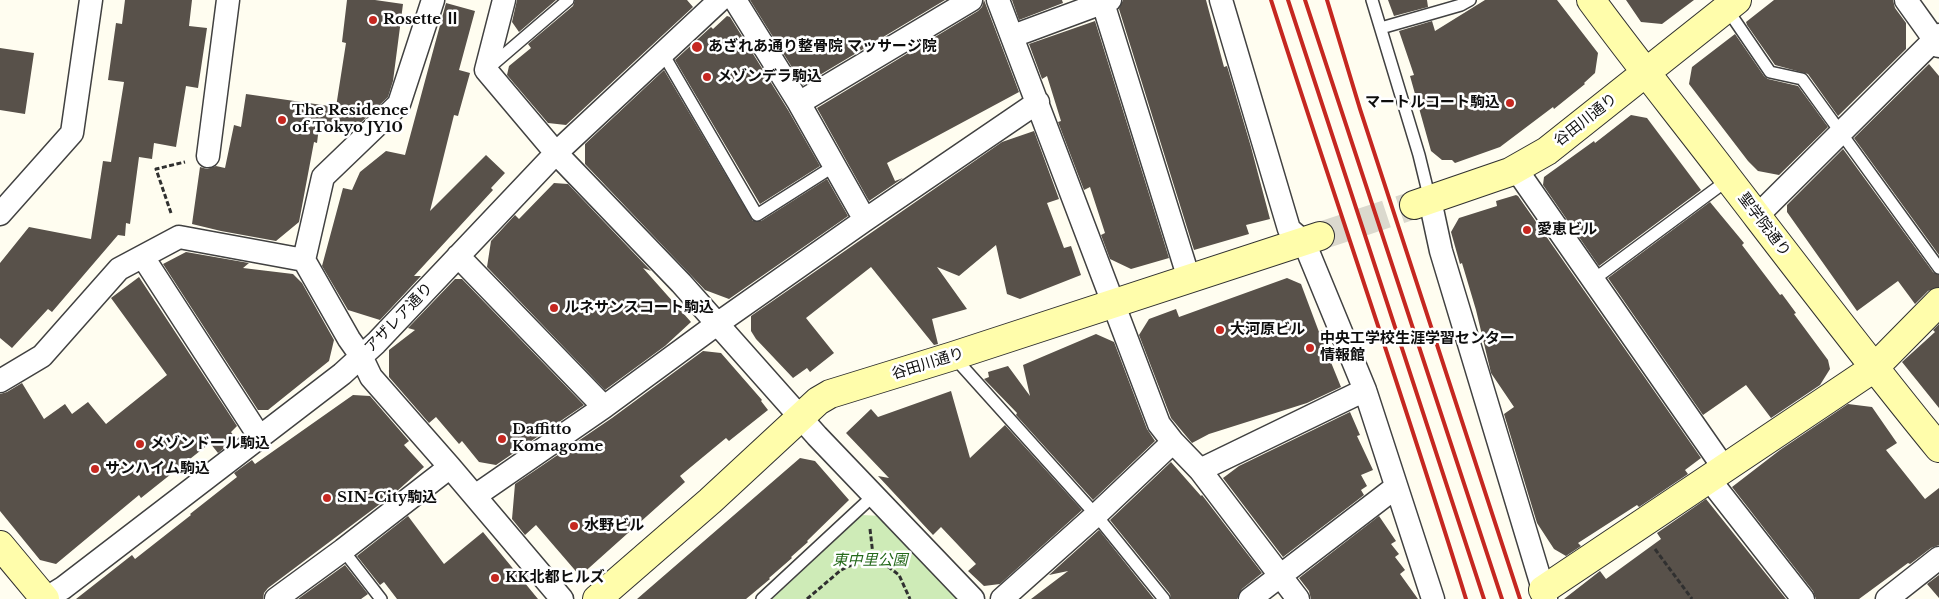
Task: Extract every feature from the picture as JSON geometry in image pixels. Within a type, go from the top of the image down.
[{"type":"street","points":[[0,214],[72,133],[91,0]]},
{"type":"street","points":[[208,156],[228,0]]},
{"type":"street","points":[[433,0],[399,104],[323,177],[304,260],[349,339],[361,356],[371,378],[476,496],[562,599]]},
{"type":"street","points":[[504,0],[486,70],[556,153],[718,324],[800,418],[973,599]]},
{"type":"street","name":"アザレア通り","points":[[45,599],[63,588],[342,374],[556,153],[662,52],[720,0]]},
{"type":"street","points":[[734,0],[799,103],[865,220]]},
{"type":"street","points":[[799,103],[971,0]]},
{"type":"street","points":[[998,0],[1115,303],[1159,424],[1173,442],[1200,470],[1298,599]]},
{"type":"street","points":[[1221,0],[1289,229],[1312,239],[1365,390],[1433,599]]},
{"type":"street","name":"聖学院通り","points":[[1591,0],[1624,46],[1646,71],[1874,368],[1939,448]]},
{"type":"street","points":[[1757,216],[1937,40],[1906,0]]},
{"type":"street","points":[[1013,36],[1106,2],[1189,279]]},
{"type":"street","name":"谷田川通り","points":[[1422,202],[1516,169],[1547,151],[1732,4]]},
{"type":"street","points":[[476,496],[865,220],[1038,102]]},
{"type":"street","points":[[1516,169],[1593,280],[1717,474],[1803,599]]},
{"type":"street","points":[[1422,202],[1441,251],[1544,595],[1638,526],[1874,368],[1939,302]]},
{"type":"street","points":[[0,381],[42,356],[119,269],[179,237],[304,260]]},
{"type":"street","name":"谷田川通り","points":[[597,599],[710,501],[818,401],[830,394],[1312,239]]},
{"type":"street","points":[[458,256],[604,407]]},
{"type":"street","points":[[143,257],[259,436]]},
{"type":"street","points":[[1200,470],[1365,390]]},
{"type":"street","points":[[1002,599],[1096,515],[1173,442]]},
{"type":"street","points":[[276,599],[450,467]]},
{"type":"street","points":[[1250,599],[1396,487]]},
{"type":"street","points":[[0,545],[45,599]]},
{"type":"street","points":[[1887,599],[1939,558]]},
{"type":"lane","points":[[486,70],[568,0]]},
{"type":"lane","points":[[1372,0],[1419,155],[1422,202]]},
{"type":"lane","points":[[1381,28],[1461,5],[1470,0]]},
{"type":"lane","points":[[1732,4],[1770,72],[1802,79],[1840,134],[1939,268]]},
{"type":"lane","points":[[662,52],[757,214],[834,166]]},
{"type":"lane","points":[[1593,280],[1729,179]]},
{"type":"lane","points":[[953,356],[1096,515],[1164,599]]},
{"type":"lane","points":[[762,599],[873,496]]},
{"type":"lane","points":[[343,550],[381,599]]},
{"type":"path","points":[[179,237],[156,169],[208,156]]},
{"type":"path","points":[[1638,526],[1692,599]]},
{"type":"path","points":[[807,599],[842,570],[873,555],[899,575],[910,599]]},
{"type":"green space","name":"東中里公園","points":[[862,515],[882,516],[957,599],[772,599]]},
{"type":"building","points":[[125,0],[192,0],[189,26],[207,28],[198,88],[186,86],[176,147],[154,143],[152,159],[139,157],[130,224],[126,223],[125,236],[118,235],[52,312],[48,309],[12,348],[0,338],[0,263],[29,227],[91,239],[103,161],[111,162],[124,82],[108,80],[116,23],[122,24]]},
{"type":"building","points":[[347,0],[375,0],[403,4],[393,81],[388,97],[353,130],[319,127],[317,143],[314,142],[299,222],[276,241],[192,224],[200,167],[207,169],[216,166],[225,168],[234,125],[241,127],[246,94],[336,107],[346,43],[342,42]]},
{"type":"building","points":[[517,0],[556,0],[519,32],[512,22]]},
{"type":"building","points":[[575,0],[687,0],[693,7],[566,125],[548,123],[507,75],[509,66],[531,48],[528,44],[573,6]]},
{"type":"building","points":[[750,0],[945,0],[803,85]]},
{"type":"building","points":[[984,0],[1019,92],[887,163],[895,181],[903,178],[869,201],[817,108],[978,11],[982,7]]},
{"type":"building","points":[[1012,0],[1062,0],[1063,3],[1019,20]]},
{"type":"building","points":[[1123,0],[1206,0],[1224,67],[1227,66],[1251,147],[1270,219],[1246,225],[1249,234],[1194,250],[1119,9]]},
{"type":"building","points":[[1388,0],[1427,0],[1428,7],[1394,16]]},
{"type":"building","points":[[1485,0],[1557,0],[1598,53],[1595,73],[1585,84],[1554,109],[1553,107],[1500,147],[1455,163],[1452,160],[1442,160],[1431,151],[1410,76],[1414,75],[1399,31],[1432,21],[1435,31]]},
{"type":"building","points":[[1626,0],[1694,0],[1662,24],[1641,22]]},
{"type":"building","points":[[1774,0],[1893,0],[1895,8],[1906,23],[1906,49],[1838,116],[1808,74],[1775,65],[1747,25],[1746,22]]},
{"type":"building","points":[[446,3],[475,11],[459,70],[470,73],[458,116],[454,115],[430,211],[486,155],[505,173],[491,188],[493,190],[414,276],[421,276],[380,320],[348,310],[322,266],[343,188],[352,190],[360,172],[386,151],[405,155]]},
{"type":"building","points":[[727,16],[730,17],[788,110],[820,166],[760,204],[675,60],[711,27],[713,29]]},
{"type":"building","points":[[1095,21],[1169,258],[1131,269],[1110,259],[1101,235],[1105,233],[1090,187],[1084,190],[1058,122],[1061,121],[1047,76],[1042,79],[1029,44]]},
{"type":"building","points":[[1735,34],[1764,76],[1768,79],[1798,86],[1828,127],[1779,175],[1758,171],[1748,161],[1689,84],[1692,67]]},
{"type":"building","points":[[0,48],[34,53],[25,114],[0,110]]},
{"type":"building","points":[[1929,64],[1939,76],[1939,255],[1854,138]]},
{"type":"building","points":[[664,70],[753,221],[761,221],[827,179],[848,216],[729,299],[705,290],[585,164],[585,144]]},
{"type":"building","points":[[1631,115],[1647,118],[1701,190],[1599,266],[1543,185],[1544,177],[1594,141],[1595,143]]},
{"type":"building","points":[[1034,131],[1059,199],[1047,203],[1064,248],[1071,246],[1081,275],[1020,299],[1007,294],[996,245],[959,276],[937,267],[967,309],[932,319],[938,344],[934,345],[871,267],[806,318],[834,353],[810,372],[807,368],[793,378],[756,339],[751,331],[751,316],[1002,142]]},
{"type":"building","points":[[1843,149],[1933,272],[1939,275],[1939,287],[1928,291],[1915,304],[1898,281],[1857,311],[1787,212],[1787,205]]},
{"type":"building","points":[[554,183],[568,184],[651,271],[643,268],[691,322],[665,346],[605,390],[487,267],[491,241],[515,215],[519,219]]},
{"type":"building","points":[[1516,195],[1701,458],[1685,470],[1688,474],[1639,507],[1637,505],[1578,543],[1581,546],[1566,556],[1554,549],[1537,523],[1504,414],[1514,407],[1491,373],[1476,310],[1451,232],[1459,218],[1497,206],[1496,201]]},
{"type":"building","points":[[1710,202],[1744,243],[1742,245],[1780,295],[1782,294],[1796,313],[1794,314],[1828,360],[1830,369],[1820,385],[1771,418],[1746,385],[1703,415],[1608,278]]},
{"type":"building","points":[[186,252],[249,263],[243,268],[293,274],[302,283],[334,340],[329,361],[268,410],[258,410],[163,264]]},
{"type":"building","points":[[139,277],[237,426],[231,432],[236,439],[218,453],[210,443],[141,498],[139,495],[56,564],[40,560],[0,511],[0,394],[22,383],[44,419],[65,404],[72,414],[88,402],[106,424],[167,375],[111,298]]},
{"type":"building","points":[[1287,278],[1301,284],[1319,332],[1322,330],[1331,354],[1328,355],[1341,387],[1307,403],[1209,434],[1192,443],[1171,418],[1139,335],[1149,319],[1176,309],[1179,317]]},
{"type":"building","points":[[455,279],[462,279],[584,405],[496,465],[479,462],[462,441],[459,444],[436,417],[429,423],[389,377],[389,350],[415,330],[408,328]]},
{"type":"building","points":[[1939,324],[1939,408],[1902,362],[1935,332],[1933,330]]},
{"type":"building","points":[[1096,334],[1114,342],[1147,429],[1155,441],[1093,500],[1016,415],[1017,413],[984,379],[989,377],[988,372],[1008,366],[1030,396],[1023,365]]},
{"type":"building","points":[[703,351],[721,353],[762,400],[768,410],[729,441],[726,438],[680,476],[685,482],[580,576],[536,525],[525,535],[512,519],[515,484],[612,418]]},
{"type":"building","points":[[951,391],[970,458],[1005,425],[1082,510],[1000,584],[984,586],[968,571],[976,564],[941,527],[933,535],[878,476],[889,478],[846,433],[871,409],[878,417]]},
{"type":"building","points":[[353,395],[370,396],[409,441],[404,445],[424,467],[396,492],[268,588],[264,593],[263,599],[76,599],[132,555],[135,559],[191,515],[237,477],[234,473],[252,460],[255,464]]},
{"type":"building","points":[[1848,404],[1872,407],[1897,443],[1886,450],[1925,499],[1939,488],[1939,545],[1931,548],[1910,564],[1908,563],[1859,599],[1816,599],[1813,591],[1732,487],[1780,450]]},
{"type":"building","points":[[1350,412],[1360,435],[1357,436],[1373,470],[1361,475],[1367,486],[1361,490],[1364,495],[1283,557],[1223,478],[1239,466]]},
{"type":"building","points":[[800,458],[815,461],[849,500],[770,579],[746,599],[637,599]]},
{"type":"building","points":[[1171,462],[1202,495],[1262,573],[1242,589],[1237,599],[1171,599],[1170,594],[1110,520]]},
{"type":"building","points":[[1706,499],[1786,599],[1564,599],[1600,571],[1606,579],[1661,539],[1657,533]]},
{"type":"building","points":[[408,516],[444,564],[483,532],[538,599],[397,599],[384,582],[380,585],[357,556]]},
{"type":"building","points":[[1379,516],[1396,541],[1391,544],[1399,554],[1395,557],[1405,570],[1400,574],[1418,599],[1311,599],[1309,591],[1299,578]]},
{"type":"building","points":[[1099,530],[1154,599],[1031,599],[1068,571],[1049,575]]},
{"type":"building","points":[[345,565],[368,594],[361,599],[298,599]]},
{"type":"building","points":[[1939,575],[1939,598],[1927,584]]},
{"type":"tunnel","points":[[1320,236],[1414,205]]},
{"type":"railway","points":[[1271,0],[1466,599]]},
{"type":"railway","points":[[1288,0],[1484,599]]},
{"type":"railway","points":[[1305,0],[1502,599]]},
{"type":"railway","points":[[1327,0],[1360,109],[1520,599]]},
{"type":"place","name":"Rosette Ⅱ","points":[[373,20]]},
{"type":"place","name":"あざれあ通り整骨院 マッサージ院","points":[[697,47]]},
{"type":"place","name":"メゾンデラ駒込","points":[[707,77]]},
{"type":"place","name":"マートルコート駒込","points":[[1510,103]]},
{"type":"place","name":"The Residence of Tokyo JY10","points":[[282,120]]},
{"type":"place","name":"愛恵ビル","points":[[1527,230]]},
{"type":"place","name":"ルネサンスコート駒込","points":[[554,308]]},
{"type":"place","name":"大河原ビル","points":[[1220,330]]},
{"type":"place","name":"中央工学校生涯学習センター 情報館","points":[[1310,348]]},
{"type":"place","name":"Daffitto Komagome","points":[[502,439]]},
{"type":"place","name":"メゾンドール駒込","points":[[140,444]]},
{"type":"place","name":"サンハイム駒込","points":[[95,469]]},
{"type":"place","name":"SIN-City駒込","points":[[327,498]]},
{"type":"place","name":"水野ビル","points":[[574,526]]},
{"type":"place","name":"KK北都ヒルズ","points":[[495,578]]}]
